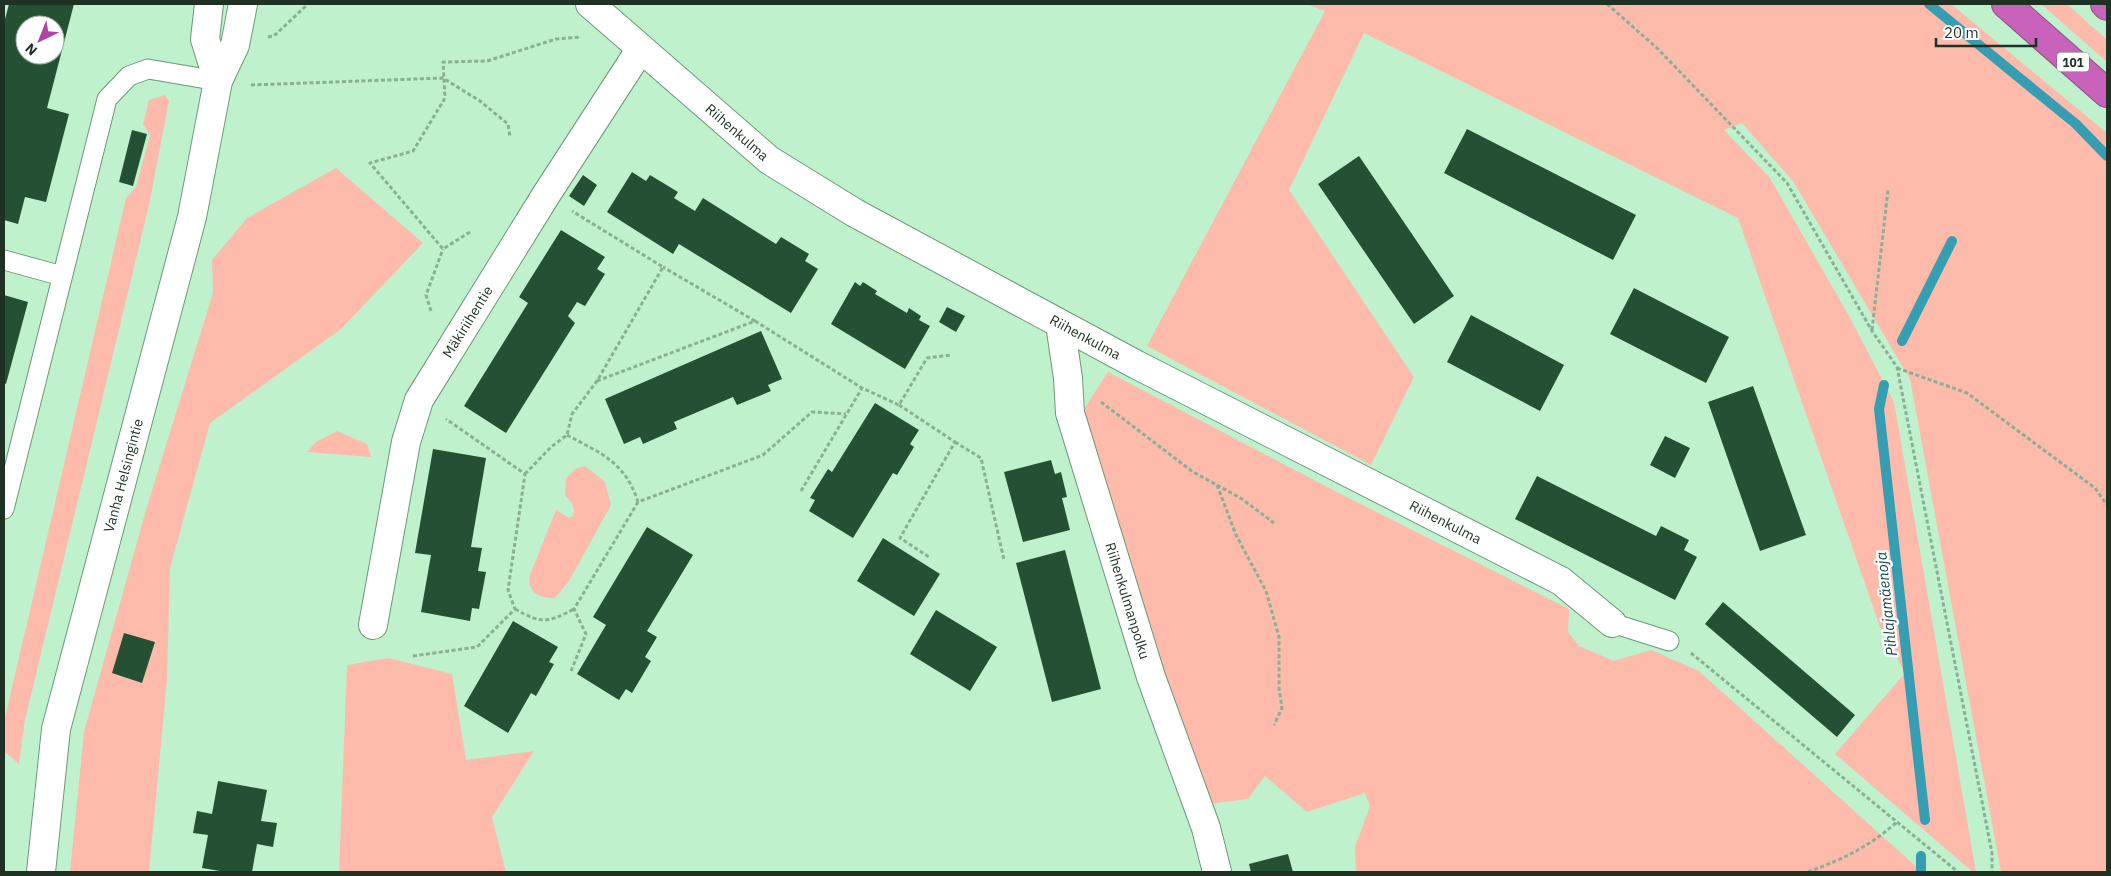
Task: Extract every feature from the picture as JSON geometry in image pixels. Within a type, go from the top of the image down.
[{"type":"highway","name":"101","points":[[2006,4],[2107,94]]},
{"type":"street","name":"Vanha Helsingintie","points":[[209,4],[205,39],[218,81]]},
{"type":"street","name":"Vanha Helsingintie","points":[[41,872],[56,729],[190,225],[218,81],[236,44],[243,4]]},
{"type":"street","name":"Riihenkulma","points":[[590,4],[640,50],[769,160],[855,213],[1060,324],[1561,581],[1612,623]]},
{"type":"street","name":"Mäkiriihentie","points":[[373,625],[406,442],[419,400],[546,195],[640,50]]},
{"type":"street","name":"Riihenkulmanpolku","points":[[1060,324],[1068,378],[1070,413],[1151,677],[1206,828],[1217,872]]},
{"type":"lane","points":[[4,509],[107,99],[129,76],[148,69],[218,81]]},
{"type":"lane","points":[[4,260],[62,276]]},
{"type":"lane","points":[[1612,623],[1669,641]]},
{"type":"path","points":[[265,38],[274,36],[308,4]]},
{"type":"path","points":[[1607,4],[1657,48],[1787,183],[1872,331],[1897,367],[1992,853],[1992,872]]},
{"type":"path","points":[[442,249],[370,164],[413,151],[445,98],[443,62],[487,61],[556,39],[583,37]]},
{"type":"path","points":[[218,81],[244,85],[443,78],[480,101],[508,124],[510,137]]},
{"type":"path","points":[[1872,331],[1888,190]]},
{"type":"path","points":[[546,195],[862,388],[898,405],[981,458],[1004,560]]},
{"type":"path","points":[[431,311],[426,295],[442,249],[470,232]]},
{"type":"path","points":[[663,267],[597,381],[572,414],[567,436],[551,447],[525,474],[508,590],[515,609],[536,621],[558,618],[574,608],[638,502],[763,455],[812,412],[846,414]]},
{"type":"path","points":[[597,381],[755,322]]},
{"type":"path","points":[[898,405],[927,358],[952,355]]},
{"type":"path","points":[[1897,367],[1967,393],[2094,488],[2107,504]]},
{"type":"path","points":[[1068,378],[1193,472],[1242,499],[1274,523]]},
{"type":"path","points":[[801,491],[862,388]]},
{"type":"path","points":[[419,400],[525,474]]},
{"type":"path","points":[[567,436],[610,458],[632,484],[638,502]]},
{"type":"path","points":[[929,557],[900,538],[955,442]]},
{"type":"path","points":[[1217,484],[1236,535],[1266,591],[1279,637],[1279,688],[1282,708],[1274,725]]},
{"type":"path","points":[[571,671],[586,634],[574,608]]},
{"type":"path","points":[[413,656],[476,647],[515,609]]},
{"type":"path","points":[[1669,641],[1687,650],[1958,872]]},
{"type":"path","points":[[1808,872],[1872,844],[1898,822]]},
{"type":"shaded area","points":[[1307,4],[1951,4],[2107,133],[2107,872],[2001,872],[1910,379],[1793,181],[1742,123],[1724,130],[1770,178],[1849,316],[1894,402],[1976,872],[1973,872],[1835,754],[1905,673],[1880,627],[1738,218],[1364,33],[1289,190],[1414,377],[1371,465],[1147,346],[1325,11]]},
{"type":"shaded area","points":[[2041,4],[2067,4],[2107,40],[2107,62]]},
{"type":"shaded area","points":[[165,95],[169,101],[149,205],[25,720],[19,764],[4,751],[4,722],[126,198],[136,187],[150,135],[143,124],[149,100]]},
{"type":"shaded area","points":[[336,168],[423,243],[341,329],[210,423],[170,568],[167,680],[149,872],[70,872],[84,732],[146,510],[213,293],[212,260],[247,218]]},
{"type":"shaded area","points":[[1108,372],[1335,491],[1569,609],[1568,632],[1579,646],[1614,661],[1651,650],[1699,671],[1922,872],[1356,872],[1355,847],[1370,806],[1365,793],[1307,812],[1265,776],[1248,799],[1208,804],[1164,676],[1080,415]]},
{"type":"shaded area","points":[[337,431],[367,444],[371,457],[307,452],[316,442]]},
{"type":"shaded area","points":[[585,466],[605,482],[611,505],[569,581],[555,598],[544,597],[532,590],[530,575],[556,510],[569,518],[573,516],[573,507],[565,495],[566,478],[575,469]]},
{"type":"shaded area","points":[[388,658],[452,674],[466,760],[534,751],[492,817],[506,872],[339,872],[347,665]]},
{"type":"building","points":[[9,4],[74,4],[65,39],[65,15],[15,15],[15,65],[58,65],[47,108],[69,114],[46,202],[25,197],[18,224],[4,220],[4,23]]},
{"type":"building","points":[[1467,129],[1636,215],[1613,260],[1444,173]]},
{"type":"building","points":[[132,130],[147,134],[133,186],[119,182]]},
{"type":"building","points":[[1359,156],[1454,296],[1414,324],[1318,184]]},
{"type":"building","points":[[632,172],[646,181],[650,175],[678,192],[674,198],[695,211],[703,198],[776,244],[781,237],[809,254],[805,261],[818,269],[791,313],[679,244],[673,254],[607,212]]},
{"type":"building","points":[[583,175],[597,185],[584,206],[569,196]]},
{"type":"building","points":[[561,230],[605,257],[597,269],[605,274],[585,306],[577,302],[568,316],[575,323],[506,433],[464,406],[528,303],[519,297]]},
{"type":"building","points":[[855,282],[860,286],[863,282],[877,291],[875,294],[907,313],[909,308],[921,316],[919,320],[930,326],[905,369],[831,324]]},
{"type":"building","points":[[1634,288],[1729,337],[1706,383],[1610,334]]},
{"type":"building","points":[[4,295],[28,302],[6,384],[4,383]]},
{"type":"building","points":[[947,307],[965,316],[956,332],[939,322]]},
{"type":"building","points":[[1471,315],[1564,365],[1540,411],[1447,362]]},
{"type":"building","points":[[761,331],[782,379],[768,385],[771,391],[737,405],[733,397],[674,422],[677,429],[643,444],[640,437],[624,444],[605,399]]},
{"type":"building","points":[[1753,386],[1806,535],[1760,551],[1708,402]]},
{"type":"building","points":[[875,403],[919,430],[910,444],[914,447],[897,475],[893,473],[853,538],[809,511],[815,500],[810,498],[828,469],[832,472]]},
{"type":"building","points":[[1665,436],[1690,448],[1675,478],[1650,465]]},
{"type":"building","points":[[433,449],[486,458],[471,547],[482,548],[478,571],[486,572],[479,609],[472,608],[470,621],[421,612],[431,555],[415,553]]},
{"type":"building","points":[[1051,460],[1055,474],[1061,472],[1067,497],[1062,498],[1070,530],[1023,542],[1004,472]]},
{"type":"building","points":[[1537,476],[1656,536],[1661,526],[1689,540],[1684,550],[1697,557],[1675,600],[1515,519]]},
{"type":"building","points":[[647,527],[693,555],[647,631],[657,637],[645,657],[651,661],[632,693],[626,689],[619,700],[577,674],[606,625],[593,617]]},
{"type":"building","points":[[883,538],[940,574],[914,616],[857,581]]},
{"type":"building","points":[[1065,550],[1101,689],[1052,702],[1016,563]]},
{"type":"building","points":[[1723,602],[1855,715],[1837,737],[1705,624]]},
{"type":"building","points":[[936,610],[997,647],[970,691],[910,654]]},
{"type":"building","points":[[513,621],[558,647],[549,662],[554,664],[536,696],[531,693],[508,733],[464,706]]},
{"type":"building","points":[[124,633],[155,642],[142,683],[112,673]]},
{"type":"building","points":[[218,781],[267,790],[261,821],[277,823],[273,847],[257,844],[252,872],[226,872],[202,868],[208,835],[193,833],[197,811],[212,814]]},
{"type":"building","points":[[1288,854],[1293,872],[1251,872],[1249,864]]},
{"type":"waterway","name":"Pihlajamäenoja","points":[[1929,4],[2076,124],[2107,156]]},
{"type":"waterway","name":"Pihlajamäenoja","points":[[1902,341],[1952,241]]},
{"type":"waterway","name":"Pihlajamäenoja","points":[[1884,385],[1879,409],[1925,820]]},
{"type":"waterway","name":"Pihlajamäenoja","points":[[1921,856],[1921,872]]}]
